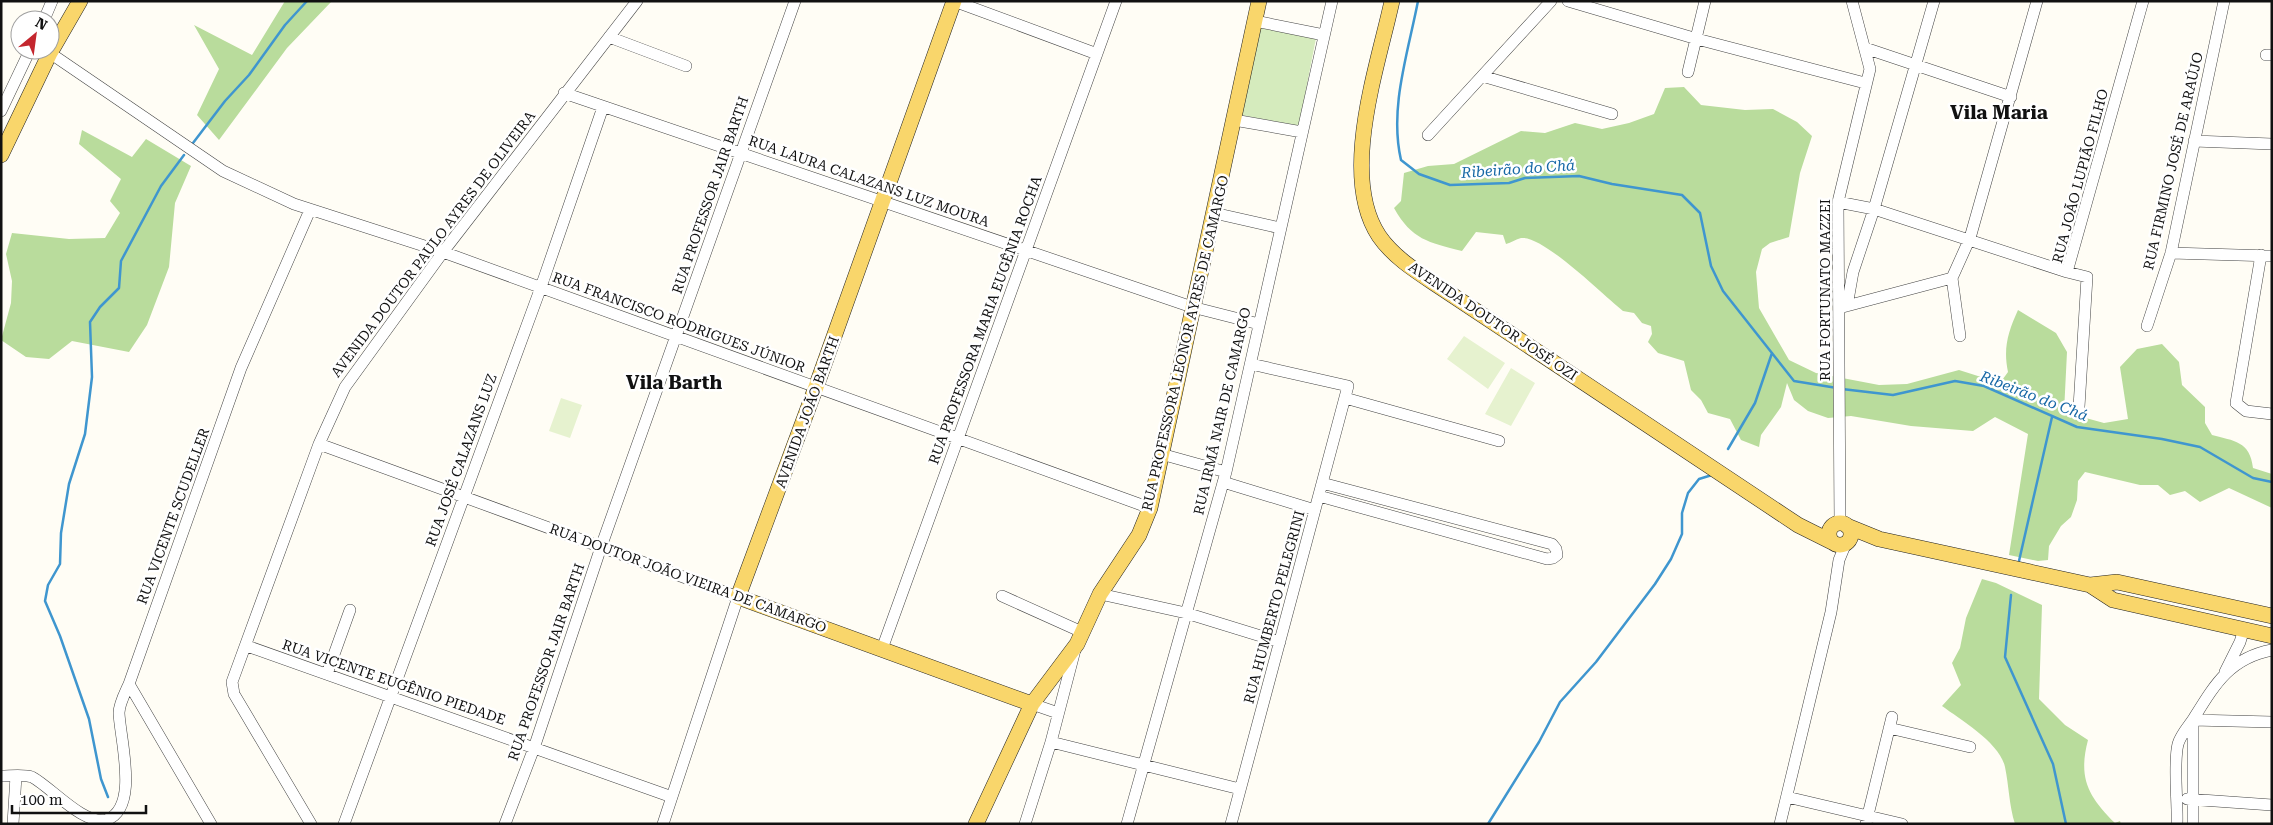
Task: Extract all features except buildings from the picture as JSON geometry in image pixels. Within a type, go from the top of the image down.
[{"type":"main road","points":[[60,36],[80,1]]},
{"type":"main road","name":"AVENIDA JOÃO BARTH","points":[[738,597],[816,387],[954,1]]},
{"type":"main road","name":"RUA PROFESSORA LEONOR AYRES DE CAMARGO","points":[[976,824],[1032,704],[1080,638],[1100,594],[1139,534],[1150,508],[1192,307],[1260,1]]},
{"type":"main road","name":"AVENIDA DOUTOR JOSÉ OZI","points":[[1392,1],[1361,151],[1363,199],[1379,236],[1406,264],[1788,516],[1840,535],[1879,539],[2090,585]]},
{"type":"main road","points":[[1,155],[47,60]]},
{"type":"main road","points":[[2090,585],[2117,582],[2272,616]]},
{"type":"main road","points":[[2090,585],[2113,600],[2244,628],[2272,636]]},
{"type":"main road","name":"RUA DOUTOR JOÃO VIEIRA DE CAMARGO","points":[[738,597],[1032,704]]},
{"type":"street","name":"AVENIDA DOUTOR PAULO AYRES DE OLIVEIRA","points":[[311,824],[234,694],[232,682],[319,444],[345,387],[443,252],[637,1]]},
{"type":"street","name":"RUA PROFESSOR JAIR BARTH","points":[[505,824],[534,748],[601,547],[795,1]]},
{"type":"street","points":[[954,1],[1097,54]]},
{"type":"street","name":"RUA PROFESSORA MARIA EUGÊNIA ROCHA","points":[[882,649],[1116,1]]},
{"type":"street","name":"RUA IRMÃ NAIR DE CAMARGO","points":[[1127,824],[1224,477],[1332,1]]},
{"type":"street","points":[[1428,136],[1551,1]]},
{"type":"street","points":[[1568,1],[1866,83]]},
{"type":"street","points":[[1688,72],[1705,1]]},
{"type":"street","name":"RUA FORTUNATO MAZZEI","points":[[1787,796],[1831,612],[1839,560],[1840,375],[1843,307],[1838,202],[1870,69],[1852,1]]},
{"type":"street","points":[[1843,307],[1874,209],[1934,1]]},
{"type":"street","points":[[1960,336],[1952,278],[1970,238],[2037,1]]},
{"type":"street","name":"RUA JOÃO LUPIÃO FILHO","points":[[2079,407],[2087,277],[2067,272],[2143,1]]},
{"type":"street","name":"RUA FIRMINO JOSÉ DE ARAÚJO","points":[[2147,326],[2171,253],[2224,1]]},
{"type":"street","points":[[1255,21],[1324,35]]},
{"type":"street","points":[[609,37],[686,66]]},
{"type":"street","points":[[1865,48],[2011,98]]},
{"type":"street","points":[[1,111],[25,60]]},
{"type":"street","name":"RUA FRANCISCO RODRIGUES JÚNIOR","points":[[60,60],[223,172],[256,189],[310,210],[443,252],[1150,508]]},
{"type":"street","points":[[1482,76],[1612,114]]},
{"type":"street","name":"RUA LAURA CALAZANS LUZ MOURA","points":[[564,93],[1192,307],[1259,324]]},
{"type":"street","name":"RUA JOSÉ CALAZANS LUZ","points":[[344,824],[389,696],[541,287],[603,107]]},
{"type":"street","points":[[1234,120],[1302,132]]},
{"type":"street","points":[[2194,141],[2272,144]]},
{"type":"street","points":[[1838,202],[1874,209],[1970,238],[2067,272]]},
{"type":"street","name":"RUA VICENTE SCUDELLER","points":[[1,776],[31,777],[71,807],[93,819],[106,820],[122,807],[126,782],[119,710],[241,368],[310,210]]},
{"type":"street","points":[[1214,213],[1280,228]]},
{"type":"street","points":[[2171,253],[2266,255],[2236,402],[2246,411],[2272,414]]},
{"type":"street","points":[[1843,307],[1952,278]]},
{"type":"street","points":[[1251,364],[1348,386],[1345,398],[1499,441]]},
{"type":"street","name":"RUA HUMBERTO PELEGRINI","points":[[1232,824],[1345,398]]},
{"type":"street","name":"RUA DOUTOR JOÃO VIEIRA DE CAMARGO","points":[[319,444],[738,597]]},
{"type":"street","points":[[1161,454],[1315,510]]},
{"type":"street","points":[[1319,496],[1546,559],[1557,555],[1556,549],[1552,544],[1322,483]]},
{"type":"street","points":[[1400,519],[1404,505]]},
{"type":"street","points":[[1477,540],[1480,526]]},
{"type":"street","points":[[1100,594],[1186,613],[1280,642]]},
{"type":"street","points":[[1002,596],[1080,638],[1051,742],[1025,824]]},
{"type":"street","name":"AVENIDA JOÃO BARTH","points":[[663,824],[738,597]]},
{"type":"street","points":[[327,674],[350,610]]},
{"type":"street","points":[[2222,678],[2240,642],[2244,628]]},
{"type":"street","name":"RUA VICENTE EUGÊNIO PIEDADE","points":[[246,646],[672,797]]},
{"type":"street","points":[[2177,824],[2179,742],[2211,688],[2246,658],[2272,650]]},
{"type":"street","points":[[129,684],[210,824]]},
{"type":"street","name":"RUA DOUTOR JOÃO VIEIRA DE CAMARGO","points":[[1032,704],[1058,713]]},
{"type":"street","points":[[2193,720],[2272,722]]},
{"type":"street","points":[[2193,720],[2193,824]]},
{"type":"street","points":[[1866,820],[1890,723],[1970,747]]},
{"type":"street","points":[[1051,742],[1240,789]]},
{"type":"street","points":[[13,824],[16,776]]},
{"type":"street","points":[[1780,824],[1787,796],[1866,820],[1902,824]]},
{"type":"street","points":[[2178,799],[2272,805]]},
{"type":"green space","points":[[285,1],[332,1],[287,48],[219,140],[197,115],[219,69],[194,25],[252,55]]},
{"type":"green space","points":[[1258,27],[1316,38],[1299,126],[1241,115]]},
{"type":"green space","points":[[1684,87],[1701,105],[1745,110],[1773,109],[1797,122],[1812,136],[1800,173],[1789,237],[1770,243],[1762,249],[1756,272],[1759,308],[1789,360],[1816,373],[1879,385],[1907,384],[1959,370],[2000,383],[2008,372],[2007,340],[2018,310],[2056,333],[2067,352],[2064,412],[2104,423],[2128,419],[2120,367],[2137,349],[2162,344],[2179,362],[2182,385],[2205,407],[2205,423],[2212,435],[2234,441],[2245,447],[2253,468],[2272,474],[2272,508],[2229,488],[2200,502],[2185,491],[2170,495],[2158,485],[2140,485],[2085,472],[2078,481],[2077,500],[2071,517],[2061,526],[2049,546],[2048,560],[2038,561],[2009,555],[2028,434],[1995,417],[1973,431],[1911,426],[1851,416],[1828,418],[1808,411],[1794,400],[1787,383],[1781,407],[1761,435],[1759,447],[1741,440],[1730,419],[1708,413],[1701,400],[1691,390],[1684,361],[1658,353],[1648,342],[1652,334],[1651,326],[1642,323],[1634,313],[1623,311],[1573,267],[1543,246],[1531,240],[1521,238],[1506,244],[1503,235],[1476,232],[1462,251],[1430,242],[1414,233],[1407,227],[1394,208],[1401,201],[1404,173],[1428,166],[1454,164],[1521,131],[1545,133],[1575,123],[1602,129],[1629,123],[1654,114],[1665,88]]},
{"type":"green space","points":[[82,130],[132,157],[146,139],[191,166],[175,203],[169,267],[147,325],[129,352],[72,341],[49,359],[26,357],[1,340],[11,303],[12,281],[6,254],[12,233],[69,239],[105,238],[120,213],[110,201],[121,179],[79,144]]},
{"type":"green space","points":[[1464,336],[1505,363],[1488,389],[1447,359]]},
{"type":"green space","points":[[1511,368],[1535,383],[1511,426],[1485,414]]},
{"type":"green space","points":[[561,398],[582,405],[570,438],[549,431]]},
{"type":"green space","points":[[1982,579],[1996,583],[2042,605],[2039,699],[2065,725],[2088,740],[2084,765],[2088,786],[2098,804],[2115,823],[2120,821],[2121,824],[2015,824],[2002,758],[1996,749],[1979,733],[1942,706],[1961,685],[1952,663],[1960,648],[1966,618]]},
{"type":"waterway","points":[[193,143],[225,101],[249,75],[285,25],[307,1]]},
{"type":"waterway","name":"Ribeirão do Chá","points":[[1418,1],[1398,101],[1397,121],[1401,160],[1419,174],[1450,185],[1509,183],[1525,178],[1579,176],[1612,184],[1682,195],[1700,213],[1711,266],[1723,291],[1794,381],[1837,388]]},
{"type":"waterway","points":[[108,797],[101,779],[89,719],[60,636],[45,601],[48,585],[60,564],[61,533],[69,484],[85,434],[92,377],[90,322],[100,307],[119,288],[121,261],[161,186],[184,155]]},
{"type":"waterway","points":[[1728,449],[1755,403],[1772,353]]},
{"type":"waterway","name":"Ribeirão do Chá","points":[[1842,389],[1893,395],[1955,381],[1984,386],[2077,427],[2162,439],[2200,447],[2253,478],[2272,482]]},
{"type":"waterway","points":[[2019,561],[2052,417]]},
{"type":"waterway","points":[[1488,824],[1539,742],[1560,702],[1596,662],[1655,584],[1671,559],[1682,534],[1682,513],[1688,493],[1699,479],[1712,475]]},
{"type":"waterway","points":[[2011,595],[2005,657],[2053,764],[2066,824]]},
{"type":"district","name":"Vila Maria","points":[[1999,112]]},
{"type":"district","name":"Vila Barth","points":[[674,382]]}]
